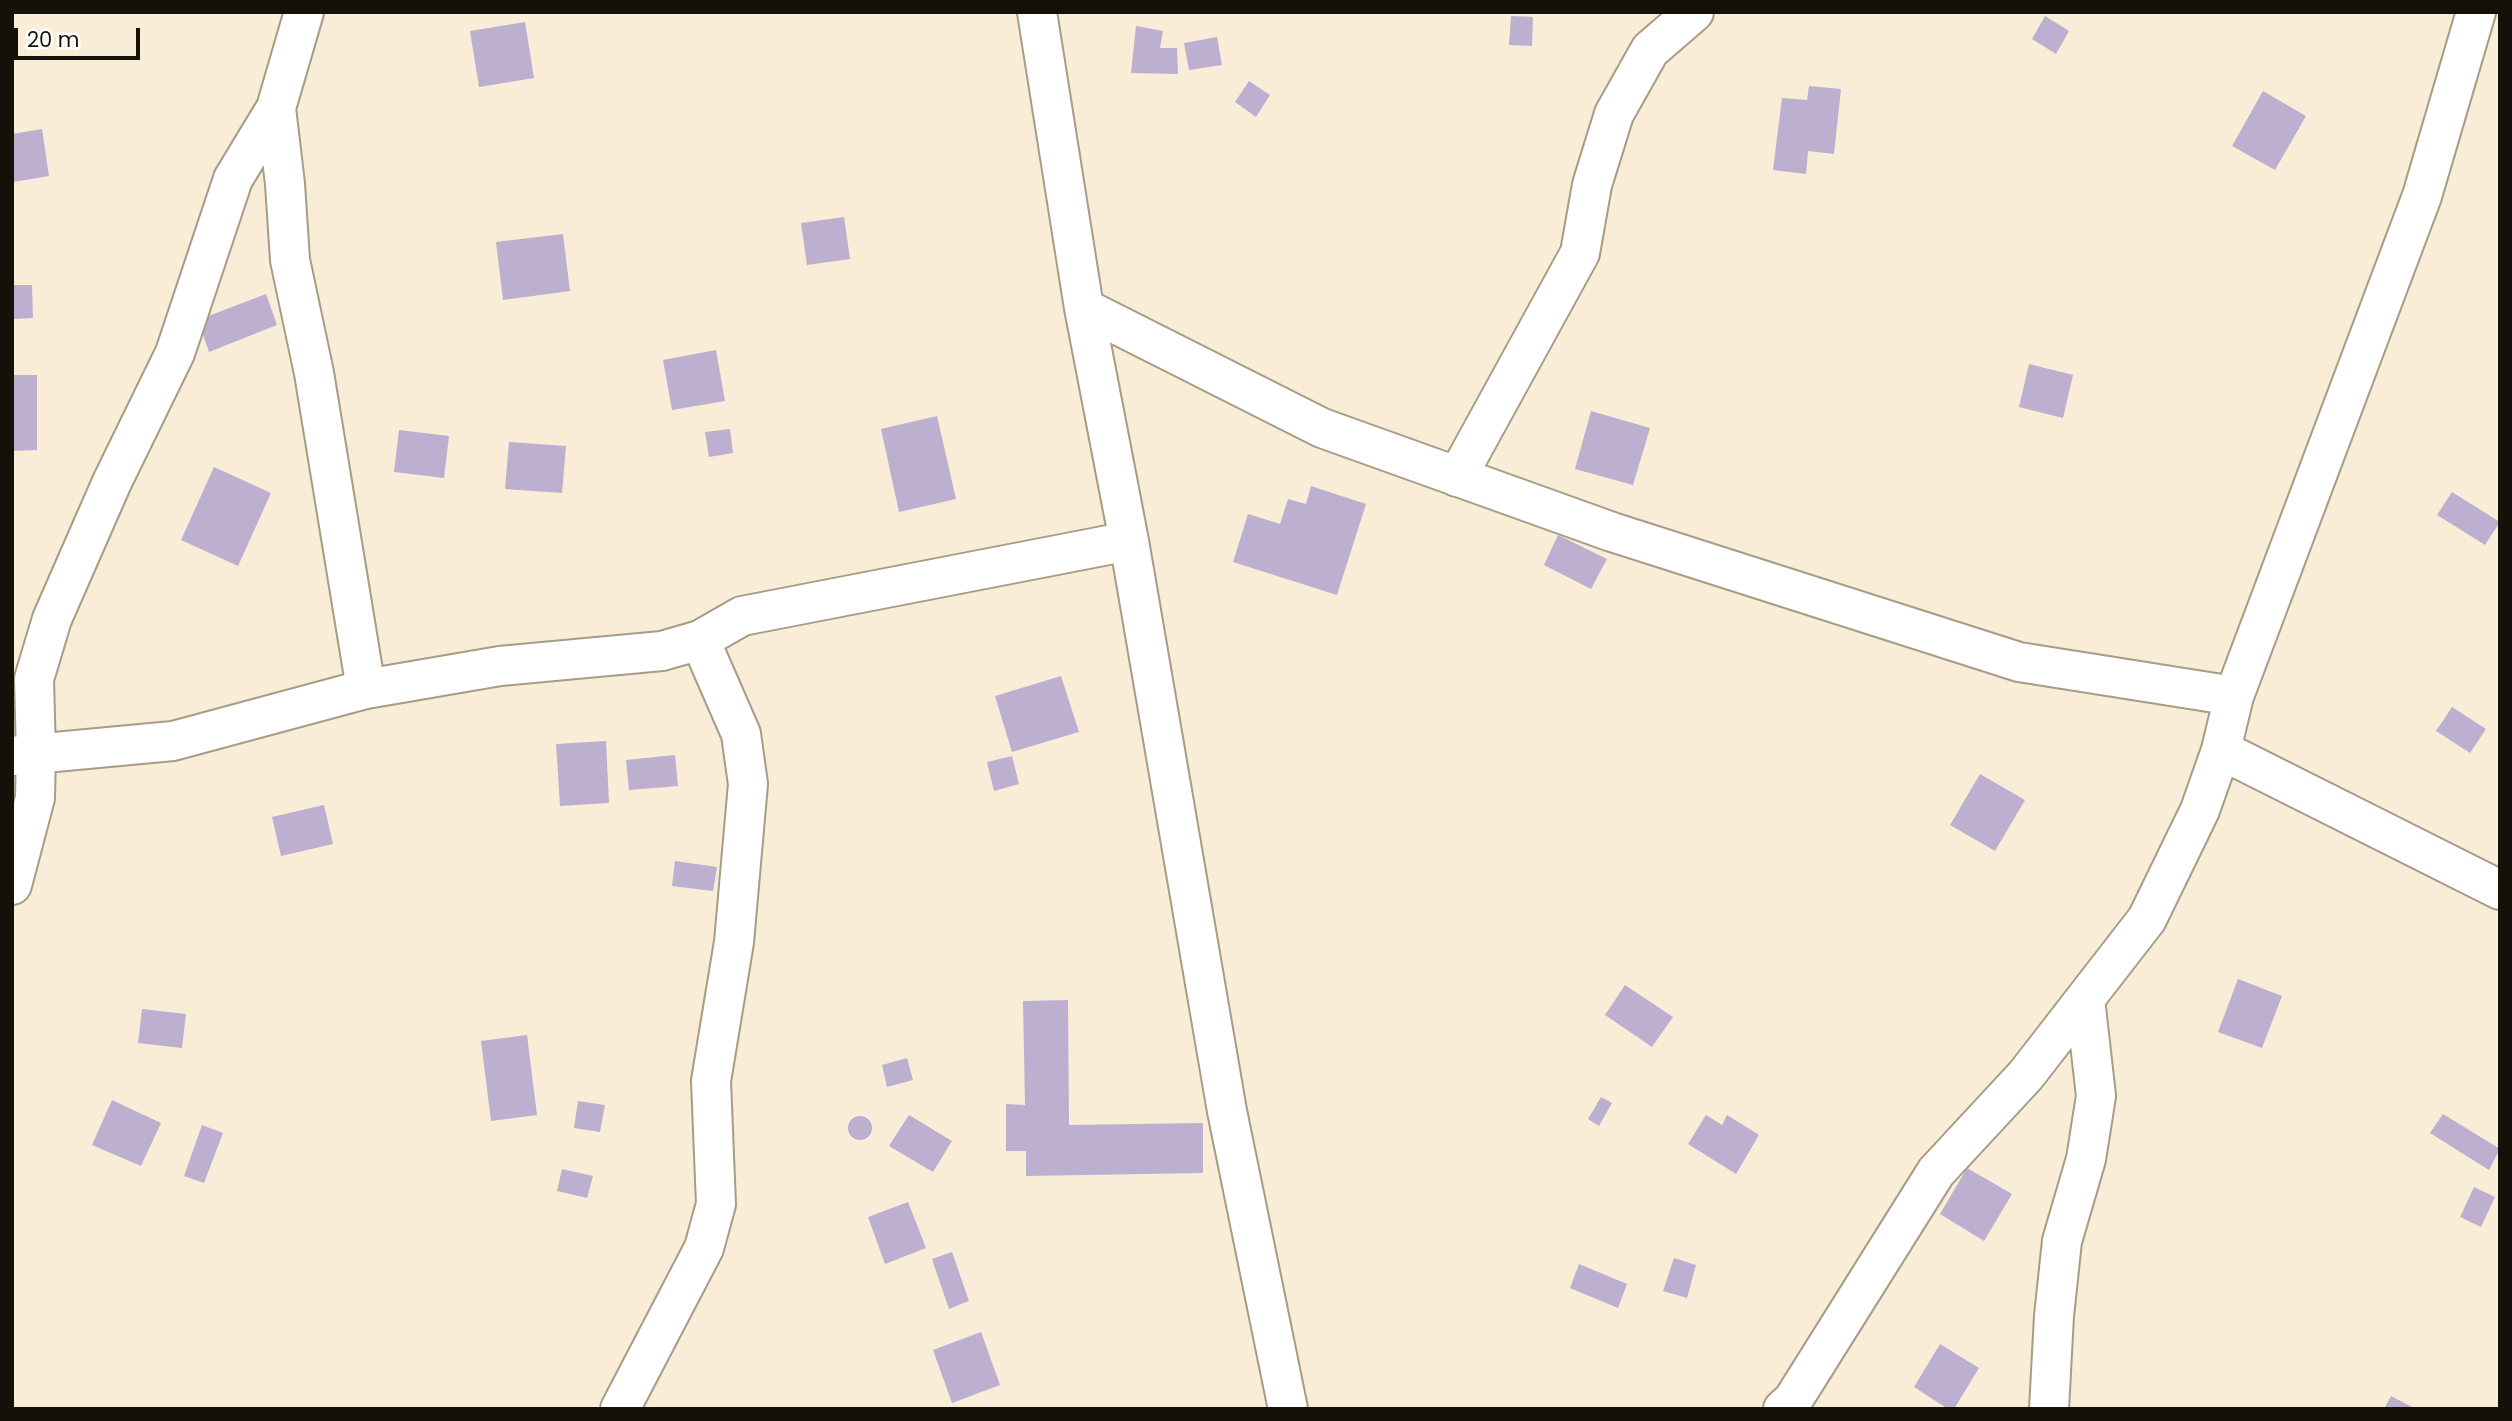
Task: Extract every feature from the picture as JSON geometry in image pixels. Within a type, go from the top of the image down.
[{"type":"street","points":[[12,885],[35,798],[24,755],[34,679],[52,619],[101,506],[175,353],[233,179],[276,108],[304,12]]},
{"type":"street","points":[[1037,12],[1084,308],[1129,541],[1227,1111],[1288,1409]]},
{"type":"street","points":[[1457,477],[1580,253],[1592,186],[1614,114],[1650,50],[1694,12]]},
{"type":"street","points":[[1783,1409],[1793,1400],[1936,1172],[2026,1075],[2147,919],[2200,810],[2221,750],[2234,696],[2421,196],[2476,12]]},
{"type":"street","points":[[276,108],[290,260],[314,373],[366,689]]},
{"type":"street","points":[[1084,308],[1322,428],[1612,532],[2019,662],[2234,696]]},
{"type":"street","points":[[24,755],[173,741],[366,689],[500,666],[662,650],[700,640],[742,616],[1129,541]]},
{"type":"street","points":[[620,1409],[704,1248],[716,1204],[711,1081],[734,942],[748,784],[741,734],[700,640]]},
{"type":"street","points":[[2221,750],[2500,890]]},
{"type":"street","points":[[2049,1409],[2054,1316],[2063,1241],[2086,1159],[2096,1096],[2085,999]]},
{"type":"building","points":[[1511,16],[1533,17],[1532,46],[1509,45]]},
{"type":"building","points":[[2045,16],[2069,31],[2056,54],[2032,39]]},
{"type":"building","points":[[525,22],[534,78],[479,87],[470,31]]},
{"type":"building","points":[[1136,26],[1163,31],[1160,48],[1177,48],[1178,74],[1131,73]]},
{"type":"building","points":[[1217,37],[1222,65],[1189,70],[1184,43]]},
{"type":"building","points":[[1249,81],[1270,95],[1256,117],[1235,102]]},
{"type":"building","points":[[1809,86],[1841,89],[1834,154],[1808,151],[1806,174],[1773,170],[1782,98],[1807,100]]},
{"type":"building","points":[[2263,91],[2306,116],[2275,170],[2232,146]]},
{"type":"building","points":[[42,129],[49,176],[13,182],[12,134]]},
{"type":"building","points":[[844,217],[850,259],[807,265],[801,223]]},
{"type":"building","points":[[563,234],[570,291],[503,300],[496,242]]},
{"type":"building","points":[[12,285],[32,285],[33,318],[12,319]]},
{"type":"building","points":[[266,294],[277,325],[209,352],[198,320]]},
{"type":"building","points":[[716,350],[725,401],[672,410],[663,360]]},
{"type":"building","points":[[2029,364],[2073,375],[2063,418],[2019,407]]},
{"type":"building","points":[[12,375],[37,375],[37,450],[12,451]]},
{"type":"building","points":[[1591,411],[1650,428],[1633,485],[1575,469]]},
{"type":"building","points":[[937,416],[956,499],[899,512],[881,429]]},
{"type":"building","points":[[730,429],[733,453],[709,457],[705,432]]},
{"type":"building","points":[[399,430],[449,436],[444,478],[394,472]]},
{"type":"building","points":[[509,442],[566,446],[562,493],[505,489]]},
{"type":"building","points":[[214,467],[271,493],[238,566],[181,540]]},
{"type":"building","points":[[1311,486],[1366,504],[1337,595],[1233,562],[1248,514],[1280,524],[1288,499],[1306,504]]},
{"type":"building","points":[[2452,492],[2500,522],[2485,545],[2437,515]]},
{"type":"building","points":[[1558,535],[1607,559],[1591,589],[1544,565]]},
{"type":"building","points":[[1061,676],[1079,732],[1012,752],[995,696]]},
{"type":"building","points":[[2452,707],[2486,729],[2470,753],[2436,731]]},
{"type":"building","points":[[606,741],[609,803],[560,806],[556,744]]},
{"type":"building","points":[[675,755],[678,786],[629,790],[626,760]]},
{"type":"building","points":[[1012,756],[1019,784],[994,791],[987,762]]},
{"type":"building","points":[[1980,774],[2025,800],[1995,851],[1950,825]]},
{"type":"building","points":[[324,805],[333,844],[281,856],[272,817]]},
{"type":"building","points":[[675,861],[717,867],[713,891],[672,886]]},
{"type":"building","points":[[2238,979],[2282,996],[2262,1048],[2218,1032]]},
{"type":"building","points":[[1625,985],[1673,1017],[1652,1047],[1605,1015]]},
{"type":"building","points":[[1068,1000],[1069,1125],[1203,1123],[1203,1173],[1026,1176],[1026,1151],[1006,1151],[1006,1104],[1025,1105],[1023,1001]]},
{"type":"building","points":[[142,1009],[186,1014],[182,1048],[138,1043]]},
{"type":"building","points":[[527,1035],[537,1115],[491,1121],[481,1041]]},
{"type":"building","points":[[907,1058],[913,1080],[887,1087],[882,1065]]},
{"type":"building","points":[[1601,1097],[1612,1103],[1599,1126],[1588,1119]]},
{"type":"building","points":[[112,1100],[161,1123],[141,1166],[92,1145]]},
{"type":"building","points":[[578,1101],[605,1105],[600,1132],[574,1128]]},
{"type":"building","points":[[2443,1114],[2500,1149],[2489,1170],[2430,1133]]},
{"type":"building","points":[[909,1115],[952,1141],[933,1172],[889,1146]]},
{"type":"building","points":[[1706,1115],[1722,1125],[1727,1115],[1759,1135],[1736,1174],[1688,1144]]},
{"type":"building","points":[[860,1116],[869,1119],[872,1128],[869,1137],[860,1140],[851,1137],[848,1128],[851,1119]]},
{"type":"building","points":[[202,1125],[223,1133],[204,1183],[184,1176]]},
{"type":"building","points":[[1967,1168],[2012,1194],[1984,1241],[1940,1214]]},
{"type":"building","points":[[562,1169],[593,1176],[587,1198],[557,1191]]},
{"type":"building","points":[[2474,1187],[2495,1197],[2481,1227],[2460,1217]]},
{"type":"building","points":[[908,1202],[926,1248],[885,1264],[868,1217]]},
{"type":"building","points":[[952,1252],[969,1301],[949,1309],[932,1259]]},
{"type":"building","points":[[1674,1258],[1696,1265],[1687,1298],[1663,1291]]},
{"type":"building","points":[[1579,1264],[1627,1284],[1618,1308],[1570,1288]]},
{"type":"building","points":[[981,1332],[1000,1385],[952,1403],[933,1350]]},
{"type":"building","points":[[1940,1344],[1979,1368],[1954,1409],[1948,1409],[1914,1387]]},
{"type":"building","points":[[2391,1396],[2416,1409],[2384,1409]]}]
